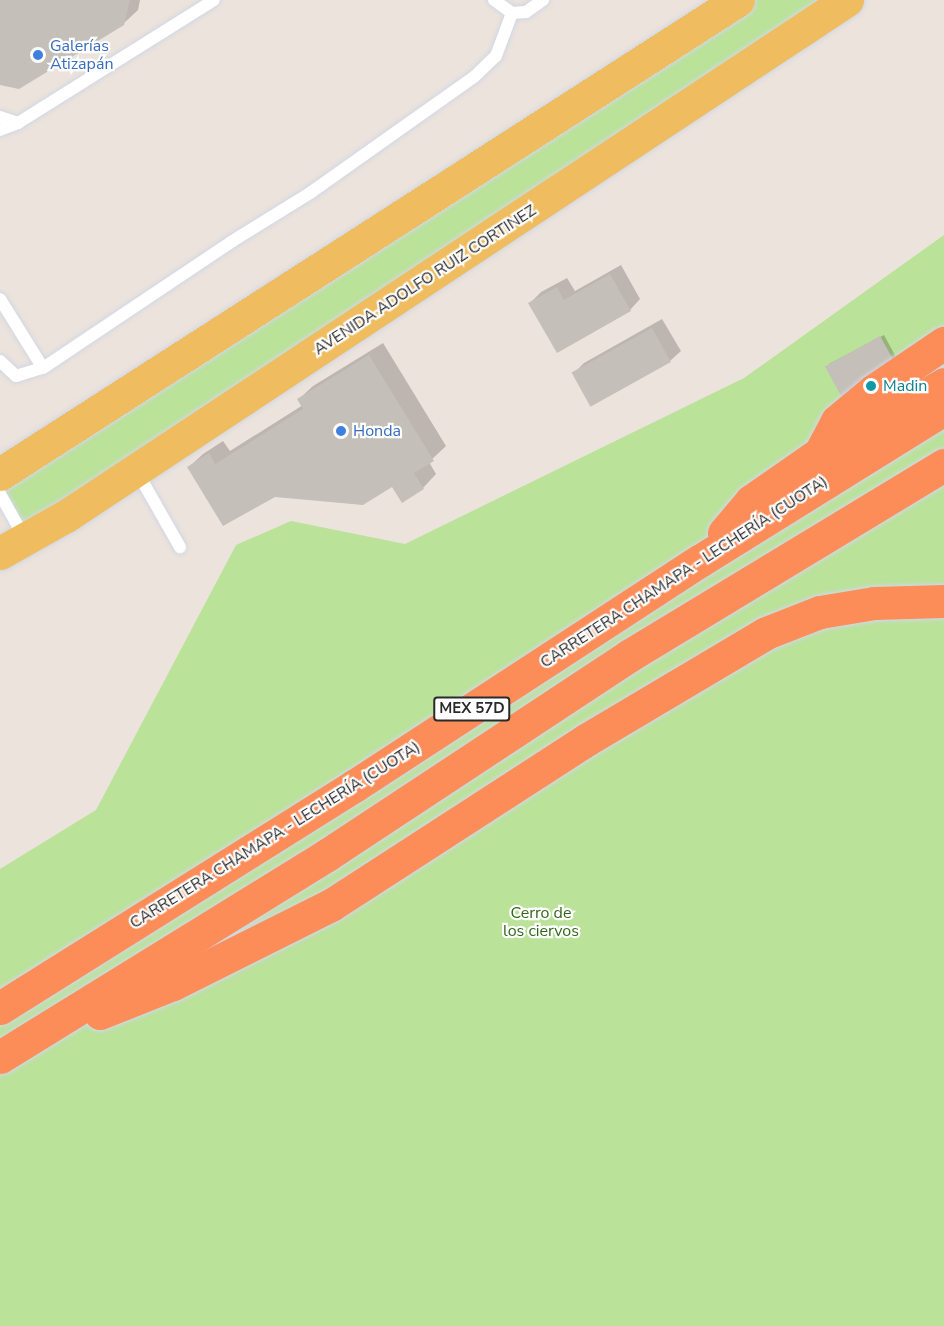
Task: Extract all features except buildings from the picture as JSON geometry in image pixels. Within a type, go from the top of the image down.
[{"type":"highway","points":[[820,453],[837,421],[873,391],[944,343]]},
{"type":"highway","points":[[701,560],[751,501],[820,453],[875,425],[944,384]]},
{"type":"highway","name":"CARRETERA CHAMAPA - LECHERÍA (CUOTA)","points":[[0,1008],[354,786],[701,560],[944,409]]},
{"type":"highway","name":"MEX 57D","points":[[9,1052],[327,855],[630,655],[944,465]]},
{"type":"highway","points":[[9,1052],[172,984],[331,905],[586,740],[766,633],[820,612],[874,603],[944,601]]},
{"type":"main road","points":[[0,474],[738,0]]},
{"type":"main road","name":"AVENIDA ADOLFO RUIZ CORTINEZ","points":[[13,547],[136,470],[847,0]]},
{"type":"lane","points":[[0,130],[18,123],[214,0]]},
{"type":"lane","points":[[494,0],[512,13],[526,12],[543,0]]},
{"type":"lane","points":[[0,361],[16,376],[43,368],[221,248],[310,193],[474,77],[496,56],[512,13]]},
{"type":"lane","points":[[0,117],[18,123]]},
{"type":"lane","points":[[0,299],[43,368]]},
{"type":"lane","points":[[136,470],[180,547]]},
{"type":"lane","points":[[0,494],[13,547]]},
{"type":"green space","points":[[738,0],[847,0],[26,541],[0,494],[0,474]]},
{"type":"green space","name":"Cerro de los ciervos","points":[[944,235],[944,1326],[0,1326],[0,869],[96,810],[236,545],[291,521],[405,544],[744,378]]},
{"type":"place","name":"Galerías Atizapán","points":[[38,55]]},
{"type":"place","name":"Madin","points":[[871,386]]},
{"type":"place","name":"Honda","points":[[341,431]]}]
